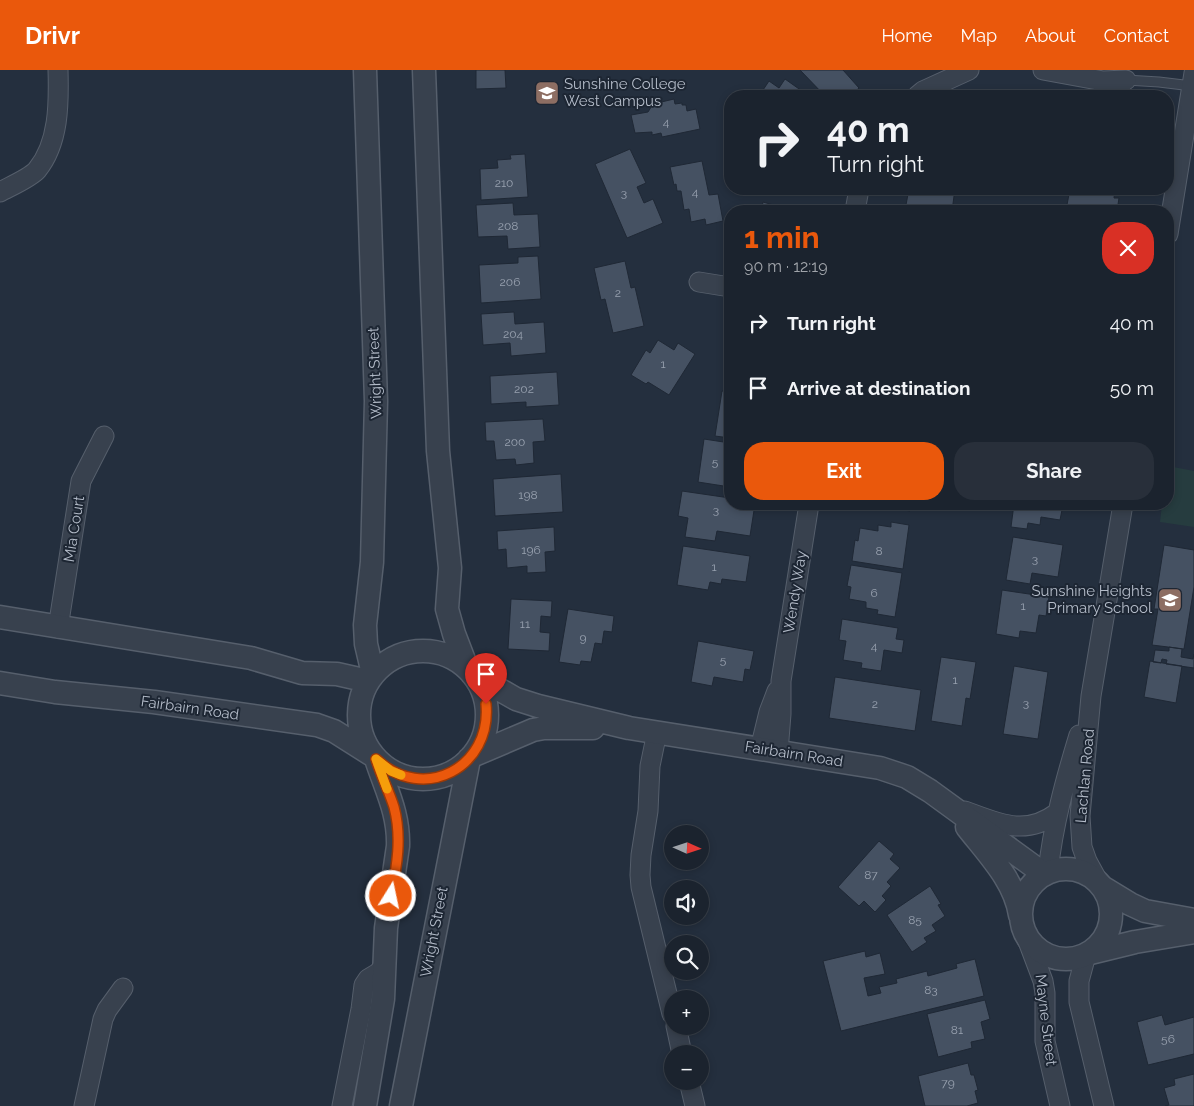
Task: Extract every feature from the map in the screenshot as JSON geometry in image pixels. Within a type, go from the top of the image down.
[{"type":"street","points":[[0,192],[36,172],[48,152],[58,120],[58,70]]},
{"type":"street","name":"Wright Street","points":[[365,70],[376,418],[372,562],[365,625],[370,677]]},
{"type":"street","points":[[375,757],[391,771],[409,778],[436,778],[446,775],[454,771],[470,757],[483,736],[487,714],[483,693],[470,671],[454,634],[447,609],[450,568],[438,450],[424,70]]},
{"type":"street","points":[[924,90],[969,70]]},
{"type":"street","points":[[1042,70],[1107,81],[1126,80]]},
{"type":"street","points":[[1173,205],[1193,79]]},
{"type":"street","points":[[699,282],[724,286]]},
{"type":"street","name":"Mia Court","points":[[58,628],[81,481],[104,436]]},
{"type":"street","name":"Wendy Way","points":[[769,750],[769,712],[781,681],[808,510]]},
{"type":"street","name":"Lachlan Road","points":[[1101,885],[1085,854],[1080,826],[1091,696],[1122,510]]},
{"type":"street","points":[[0,617],[58,628],[251,658],[302,673],[370,677]]},
{"type":"street","points":[[365,1106],[382,1006],[386,928],[398,857],[399,835],[394,809],[375,757],[364,740],[359,723],[359,705],[370,677],[385,662],[401,654],[427,650],[445,654],[470,671]]},
{"type":"street","name":"Fairbairn Road","points":[[470,671],[516,699],[630,728],[880,768],[907,778],[930,791],[1046,873]]},
{"type":"street","name":"Fairbairn Road","points":[[0,683],[54,692],[154,702],[317,725],[334,731],[375,757]]},
{"type":"street","name":"Lachlan Road","points":[[1046,873],[1057,813],[1091,696]]},
{"type":"street","name":"Fairbairn Road","points":[[470,757],[533,730],[544,728],[630,728]]},
{"type":"street","points":[[663,733],[650,766],[648,811],[640,876],[666,990]]},
{"type":"street","name":"Wright Street","points":[[401,1106],[420,1002],[470,757]]},
{"type":"street","name":"Fairbairn Road","points":[[949,805],[998,823],[1017,827],[1034,826],[1045,822],[1057,813]]},
{"type":"street","name":"Fairbairn Road","points":[[949,805],[1005,877],[1014,894],[1023,925]]},
{"type":"street","points":[[1194,920],[1145,911],[1130,904],[1092,877],[1075,870],[1057,870],[1046,873],[1033,882],[1025,894],[1023,925],[1031,944],[1047,956],[1066,960],[1135,942],[1194,932]]},
{"type":"street","points":[[1101,885],[1111,908],[1110,923],[1101,943],[1088,954],[1079,981],[1079,1002],[1104,1106]]},
{"type":"street","name":"Mayne Street","points":[[1023,925],[1043,981],[1045,993],[1045,1041],[1060,1106]]},
{"type":"street","points":[[342,1106],[360,1018],[364,985],[385,965]]},
{"type":"street","points":[[84,1106],[103,1019],[107,1010],[123,988]]},
{"type":"street","points":[[691,1090],[695,1106]]},
{"type":"lane","points":[[1126,80],[1193,79]]},
{"type":"green space","points":[[1174,467],[1194,471],[1194,527],[1160,522],[1161,510],[1174,510]]},
{"type":"building","points":[[476,70],[505,70],[506,88],[476,89]]},
{"type":"building","points":[[800,70],[843,70],[859,88],[857,90],[819,90]]},
{"type":"building","points":[[785,79],[801,90],[763,90],[769,81],[779,88]]},
{"type":"building","points":[[674,99],[675,104],[682,103],[682,105],[686,105],[687,111],[696,109],[700,129],[662,137],[661,133],[652,135],[652,132],[635,133],[631,115],[648,112],[653,104]]},
{"type":"building","points":[[630,149],[646,183],[637,187],[644,203],[653,199],[663,223],[627,238],[595,164]]},
{"type":"building","points":[[525,154],[528,197],[481,200],[480,169],[498,168],[497,160],[511,159],[510,155]]},
{"type":"building","points":[[702,161],[709,195],[718,194],[723,221],[706,225],[705,219],[691,222],[689,209],[684,210],[681,191],[677,191],[676,184],[674,185],[670,167]]},
{"type":"building","points":[[908,195],[954,195],[953,205],[906,205]]},
{"type":"building","points":[[1069,195],[1114,195],[1114,198],[1119,198],[1118,205],[1067,205]]},
{"type":"building","points":[[763,202],[773,205],[762,205]]},
{"type":"building","points":[[513,203],[514,215],[538,214],[540,247],[508,249],[507,236],[478,237],[476,205]]},
{"type":"building","points":[[538,256],[541,299],[481,303],[479,265],[518,263],[518,257]]},
{"type":"building","points":[[625,261],[631,288],[635,287],[644,326],[613,333],[605,299],[601,300],[594,268]]},
{"type":"building","points":[[514,312],[515,324],[544,322],[546,353],[511,356],[510,343],[483,345],[481,314]]},
{"type":"building","points":[[658,340],[674,350],[678,343],[695,354],[669,395],[648,382],[646,384],[631,375],[646,350],[650,353]]},
{"type":"building","points":[[557,372],[559,405],[526,407],[526,402],[491,404],[490,376]]},
{"type":"building","points":[[722,391],[724,391],[724,437],[715,436]]},
{"type":"building","points":[[543,419],[545,441],[533,442],[534,463],[516,465],[515,459],[496,460],[494,441],[486,441],[485,422]]},
{"type":"building","points":[[704,439],[724,442],[724,486],[698,482]]},
{"type":"building","points":[[561,474],[563,512],[495,516],[493,479]]},
{"type":"building","points":[[682,491],[724,497],[724,510],[754,510],[750,536],[717,531],[715,541],[685,537],[688,518],[678,516]]},
{"type":"building","points":[[1013,510],[1062,510],[1060,520],[1041,517],[1040,525],[1028,523],[1027,529],[1011,527]]},
{"type":"building","points":[[891,522],[909,525],[903,569],[852,561],[855,540],[858,541],[860,528],[878,531],[878,525],[891,527]]},
{"type":"building","points":[[554,527],[555,551],[545,552],[546,572],[527,573],[527,566],[507,568],[506,549],[498,550],[497,531]]},
{"type":"building","points":[[1013,537],[1063,545],[1058,577],[1032,573],[1030,584],[1006,580]]},
{"type":"building","points":[[1164,545],[1194,550],[1194,587],[1184,649],[1152,645],[1158,609],[1154,609]]},
{"type":"building","points":[[683,546],[750,556],[746,582],[722,579],[721,584],[710,582],[708,590],[677,585]]},
{"type":"building","points":[[851,565],[902,573],[895,617],[877,614],[878,610],[866,608],[866,602],[849,599],[851,587],[847,586]]},
{"type":"building","points":[[1002,590],[1049,597],[1046,616],[1039,615],[1036,633],[1020,631],[1019,638],[996,634]]},
{"type":"building","points":[[511,599],[552,601],[551,617],[541,616],[540,632],[550,633],[549,651],[508,649]]},
{"type":"building","points":[[568,609],[614,616],[612,632],[604,631],[602,644],[595,643],[591,662],[581,661],[580,665],[559,662]]},
{"type":"building","points":[[842,619],[898,628],[896,639],[904,640],[902,653],[884,650],[881,671],[861,668],[862,663],[843,660],[846,641],[839,640]]},
{"type":"building","points":[[698,641],[754,651],[750,670],[745,669],[743,682],[714,677],[712,686],[691,682]]},
{"type":"building","points":[[1169,647],[1182,649],[1181,657],[1193,659],[1194,654],[1194,668],[1166,664],[1167,660],[1162,659],[1161,663],[1153,662],[1155,650],[1169,651]]},
{"type":"building","points":[[941,657],[976,662],[970,699],[966,698],[962,726],[931,721]]},
{"type":"building","points":[[1150,661],[1182,666],[1176,703],[1144,697]]},
{"type":"building","points":[[1014,666],[1048,672],[1038,739],[1003,734]]},
{"type":"building","points":[[835,677],[921,690],[915,731],[829,718]]},
{"type":"building","points":[[879,841],[894,854],[890,859],[900,868],[887,882],[891,886],[882,896],[886,900],[875,912],[864,901],[859,906],[838,887]]},
{"type":"building","points":[[930,886],[941,904],[938,905],[945,916],[932,925],[936,931],[924,938],[927,942],[912,952],[887,915]]},
{"type":"building","points":[[865,951],[866,957],[880,953],[885,974],[864,978],[868,996],[881,993],[879,987],[897,983],[896,979],[927,971],[928,976],[957,968],[956,964],[975,959],[984,996],[841,1031],[823,961]]},
{"type":"building","points":[[985,1000],[990,1019],[981,1022],[985,1039],[971,1042],[972,1048],[938,1057],[927,1014]]},
{"type":"building","points":[[1162,1015],[1165,1025],[1194,1017],[1194,1054],[1148,1065],[1137,1022]]},
{"type":"building","points":[[968,1063],[978,1090],[975,1091],[978,1103],[967,1106],[925,1106],[918,1076]]},
{"type":"building","points":[[1194,1074],[1194,1106],[1165,1106],[1169,1105],[1164,1088],[1175,1085],[1174,1079]]},
{"type":"slow traffic","points":[[387,789],[376,759],[383,766],[401,775]]},
{"type":"place","name":"Sunshine College West Campus","points":[[547,93]]},
{"type":"place","name":"Sunshine Heights Primary School","points":[[1170,600]]},
{"type":"route","points":[[391,896],[398,857],[398,825],[392,800],[376,759],[391,771],[409,778],[427,779],[446,775],[462,766],[479,746],[486,726],[486,704]]}]
